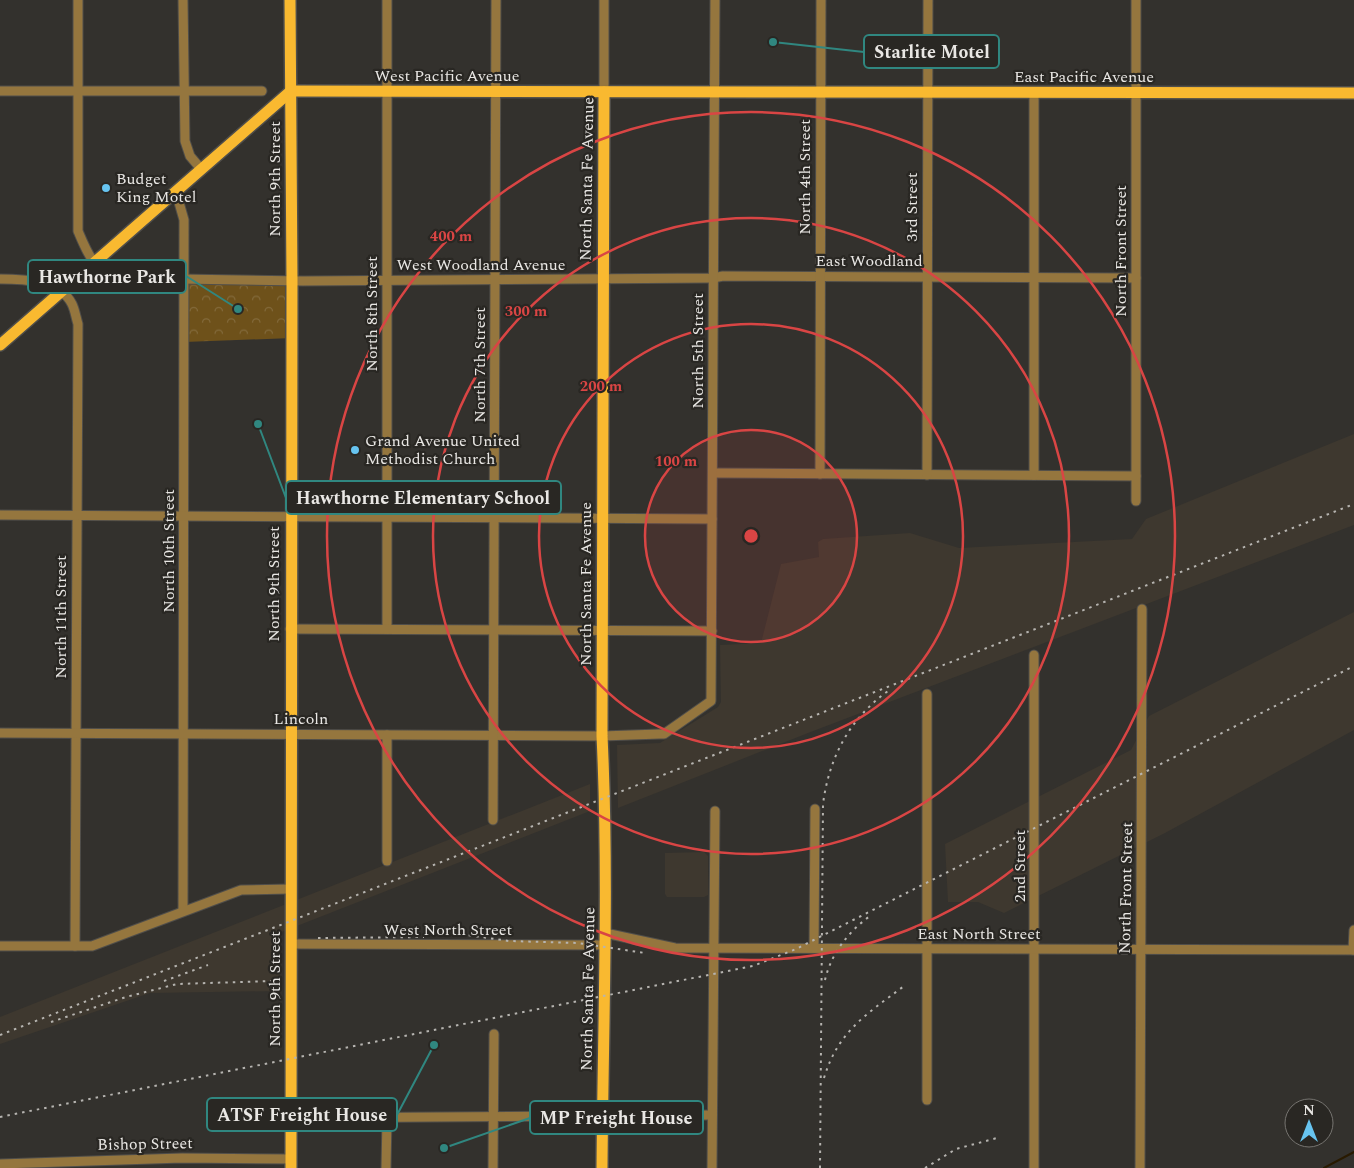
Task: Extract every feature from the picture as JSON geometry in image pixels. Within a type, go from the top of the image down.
[{"type":"main road","name":"North 9th Street","points":[[290,0],[292,281],[290,516],[291,1164]]},
{"type":"main road","name":"West Pacific Avenue","points":[[291,92],[604,92]]},
{"type":"main road","points":[[0,345],[291,92]]},
{"type":"main road","name":"East Pacific Avenue","points":[[604,92],[1354,93]]},
{"type":"main road","name":"North Santa Fe Avenue","points":[[602,1168],[605,933],[605,793],[602,736],[604,92]]},
{"type":"street","points":[[78,0],[78,231],[87,254],[94,264]]},
{"type":"street","points":[[183,0],[185,141],[190,156],[201,169]]},
{"type":"street","name":"North 8th Street","points":[[386,0],[387,629]]},
{"type":"street","name":"North 7th Street","points":[[494,820],[496,0]]},
{"type":"street","name":"North Santa Fe Avenue","points":[[604,0],[604,92]]},
{"type":"street","name":"North 5th Street","points":[[711,701],[716,92],[714,0]]},
{"type":"street","name":"North 4th Street","points":[[820,474],[821,0]]},
{"type":"street","name":"3rd Street","points":[[927,474],[928,0]]},
{"type":"street","name":"North Front Street","points":[[1136,0],[1136,501]]},
{"type":"street","points":[[0,91],[262,92]]},
{"type":"street","points":[[1034,93],[1034,475]]},
{"type":"street","name":"North 10th Street","points":[[176,192],[184,220],[183,911]]},
{"type":"street","name":"West Woodland Avenue","points":[[94,264],[101,270],[120,278],[292,281],[602,280]]},
{"type":"street","name":"East Woodland","points":[[602,280],[714,278],[723,276],[1136,278]]},
{"type":"street","points":[[0,279],[35,280],[61,293]]},
{"type":"street","name":"North 11th Street","points":[[61,293],[72,303],[78,324],[75,946]]},
{"type":"street","points":[[713,473],[1136,476]]},
{"type":"street","points":[[0,515],[712,519]]},
{"type":"street","name":"North Front Street","points":[[1140,1168],[1142,609]]},
{"type":"street","points":[[290,629],[712,631]]},
{"type":"street","name":"2nd Street","points":[[1034,655],[1034,1168]]},
{"type":"street","points":[[927,694],[927,1100]]},
{"type":"street","name":"Lincoln","points":[[0,733],[602,736],[664,734],[711,701]]},
{"type":"street","points":[[387,735],[387,861]]},
{"type":"street","points":[[814,948],[815,809]]},
{"type":"street","points":[[712,1168],[715,811]]},
{"type":"street","points":[[0,946],[92,946],[241,890],[290,889]]},
{"type":"street","points":[[1354,930],[1354,950]]},
{"type":"street","name":"East North Street","points":[[605,933],[675,948],[1140,951],[1354,950]]},
{"type":"street","name":"West North Street","points":[[292,944],[604,945]]},
{"type":"street","points":[[493,1168],[494,1034]]},
{"type":"street","points":[[291,1118],[603,1114],[712,1115]]},
{"type":"street","points":[[386,1168],[387,1118]]},
{"type":"street","points":[[182,1158],[182,1168]]},
{"type":"street","name":"Bishop Street","points":[[0,1164],[99,1164],[182,1158],[291,1164]]},
{"type":"shaded area","points":[[1354,434],[1354,525],[808,733],[618,808],[617,745],[660,743],[718,707],[721,702],[720,645],[761,643],[781,564],[819,557],[818,542],[823,539],[910,533],[959,548],[1132,539],[1146,519]]},
{"type":"shaded area","points":[[1354,612],[1354,730],[1165,833],[1004,913],[978,902],[948,902],[945,844],[1131,750],[1149,716]]},
{"type":"shaded area","points":[[590,784],[590,811],[279,933],[280,991],[150,993],[0,1044],[0,1017]]},
{"type":"shaded area","points":[[704,852],[708,856],[708,895],[704,897],[667,897],[665,894],[665,853]]},
{"type":"green space","points":[[183,279],[292,281],[292,338],[184,342]]},
{"type":"waterway","points":[[1324,1168],[1354,1152]]},
{"type":"railway","points":[[0,1035],[1354,504]]},
{"type":"railway","points":[[0,1117],[753,966],[796,949],[1354,666]]},
{"type":"railway","points":[[820,1168],[823,804],[830,771],[843,741],[862,714],[888,691]]},
{"type":"railway","points":[[825,980],[831,961],[841,944],[870,916]]},
{"type":"railway","points":[[439,931],[509,941],[578,943],[645,953]]},
{"type":"railway","points":[[318,938],[424,937]]},
{"type":"railway","points":[[164,981],[208,965]]},
{"type":"railway","points":[[51,1022],[126,997],[177,984],[271,981]]},
{"type":"railway","points":[[824,1078],[837,1048],[855,1025],[904,986]]},
{"type":"railway","points":[[925,1168],[956,1149],[997,1138]]},
{"type":"place","name":"Starlite Motel","points":[[773,42]]},
{"type":"place","name":"Budget King Motel","points":[[106,188]]},
{"type":"place","name":"Hawthorne Park","points":[[238,309]]},
{"type":"place","name":"Hawthorne Elementary School","points":[[258,424]]},
{"type":"place","name":"Grand Avenue United Methodist Church","points":[[355,450]]},
{"type":"place","name":"ATSF Freight House","points":[[434,1045]]},
{"type":"place","name":"MP Freight House","points":[[444,1148]]}]
